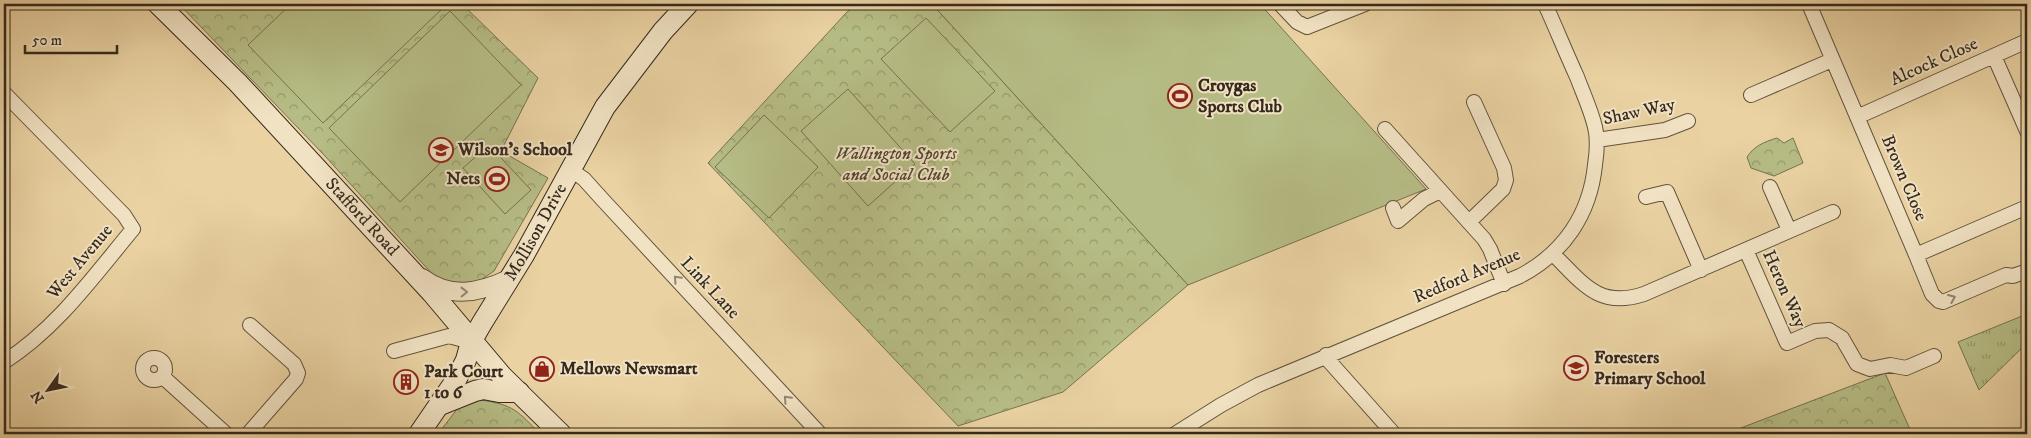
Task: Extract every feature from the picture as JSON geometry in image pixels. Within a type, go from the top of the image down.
[{"type":"main road","name":"Stafford Road","points":[[158,4],[238,84],[432,293],[471,342],[502,376],[561,434]]},
{"type":"main road","name":"Mollison Drive","points":[[419,434],[456,380],[466,360],[471,342],[509,279],[605,107],[662,30],[688,4]]},
{"type":"main road","points":[[438,406],[475,391],[519,392]]},
{"type":"street","points":[[1280,4],[1297,22],[1307,27],[1365,4]]},
{"type":"street","name":"Redford Avenue","points":[[1175,434],[1239,394],[1326,355],[1504,284],[1532,270],[1553,254],[1575,227],[1588,203],[1594,174],[1597,140],[1590,111],[1545,4]]},
{"type":"street","name":"Brown Close","points":[[1808,4],[1932,294],[1939,301],[1943,302],[2006,275],[2013,276],[2027,271]]},
{"type":"street","name":"Alcock Close","points":[[1857,117],[2027,41]]},
{"type":"street","points":[[1994,56],[2027,132]]},
{"type":"street","points":[[1751,95],[1832,60]]},
{"type":"street","name":"West Avenue","points":[[4,362],[29,343],[75,300],[133,229],[124,215],[5,98]]},
{"type":"street","points":[[1470,222],[1500,193],[1506,180],[1504,168],[1474,102]]},
{"type":"street","name":"Shaw Way","points":[[1597,140],[1665,130],[1688,121]]},
{"type":"street","points":[[1384,129],[1470,222],[1490,249],[1504,284]]},
{"type":"street","name":"Link Lane","points":[[571,170],[584,179],[820,434]]},
{"type":"street","points":[[1770,187],[1789,230]]},
{"type":"street","points":[[1393,208],[1398,221],[1424,199],[1440,191]]},
{"type":"street","points":[[1646,196],[1667,192],[1701,270]]},
{"type":"street","points":[[1916,255],[2027,207]]},
{"type":"street","points":[[1553,254],[1588,288],[1598,295],[1628,299],[1701,270],[1833,212]]},
{"type":"street","name":"Heron Way","points":[[1746,250],[1787,343],[1815,331],[1829,330],[1842,338],[1856,364],[1870,369],[1890,365],[1906,368],[1934,356]]},
{"type":"street","points":[[406,266],[430,284],[455,292],[484,289],[509,279]]},
{"type":"street","points":[[248,434],[296,378],[298,373],[294,364],[250,325]]},
{"type":"street","points":[[394,351],[450,336],[471,342]]},
{"type":"street","points":[[1326,355],[1329,361],[1394,434]]},
{"type":"street","points":[[162,377],[226,434]]},
{"type":"green space","name":"Wilson's School","points":[[179,4],[462,4],[538,78],[501,151],[548,178],[494,271],[478,282],[453,286],[434,276],[325,156]]},
{"type":"green space","points":[[291,4],[440,4],[444,7],[323,123],[248,45]]},
{"type":"green space","name":"Wallington Sports and Social Club","points":[[858,4],[932,4],[1188,285],[1063,392],[958,426],[708,163],[847,12]]},
{"type":"green space","name":"Croygas Sports Club","points":[[932,4],[1260,4],[1426,189],[1188,285]]},
{"type":"green space","points":[[450,11],[521,85],[400,202],[329,128]]},
{"type":"green space","points":[[926,18],[995,91],[950,132],[881,59]]},
{"type":"green space","points":[[848,89],[915,164],[868,206],[801,131]]},
{"type":"green space","points":[[764,115],[818,167],[769,218],[715,167]]},
{"type":"green space","points":[[1777,138],[1784,143],[1793,138],[1803,163],[1774,176],[1751,168],[1747,157],[1750,153],[1760,145]]},
{"type":"green space","name":"Nets","points":[[489,145],[531,190],[505,214],[463,168]]},
{"type":"green space","points":[[2027,314],[2027,343],[1979,390],[1958,342]]},
{"type":"green space","name":"Foresters Primary School","points":[[1885,373],[1912,434],[1725,434]]},
{"type":"green space","points":[[481,400],[501,404],[515,410],[540,434],[438,434],[461,404]]},
{"type":"place","name":"Croygas Sports Club","points":[[1180,96]]},
{"type":"place","name":"Wilson's School","points":[[441,150]]},
{"type":"place","name":"Nets","points":[[497,179]]},
{"type":"place","name":"Foresters Primary School","points":[[1576,368]]},
{"type":"place","name":"Mellows Newsmart","points":[[542,369]]},
{"type":"place","name":"Park Court 1 to 6","points":[[406,382]]}]
